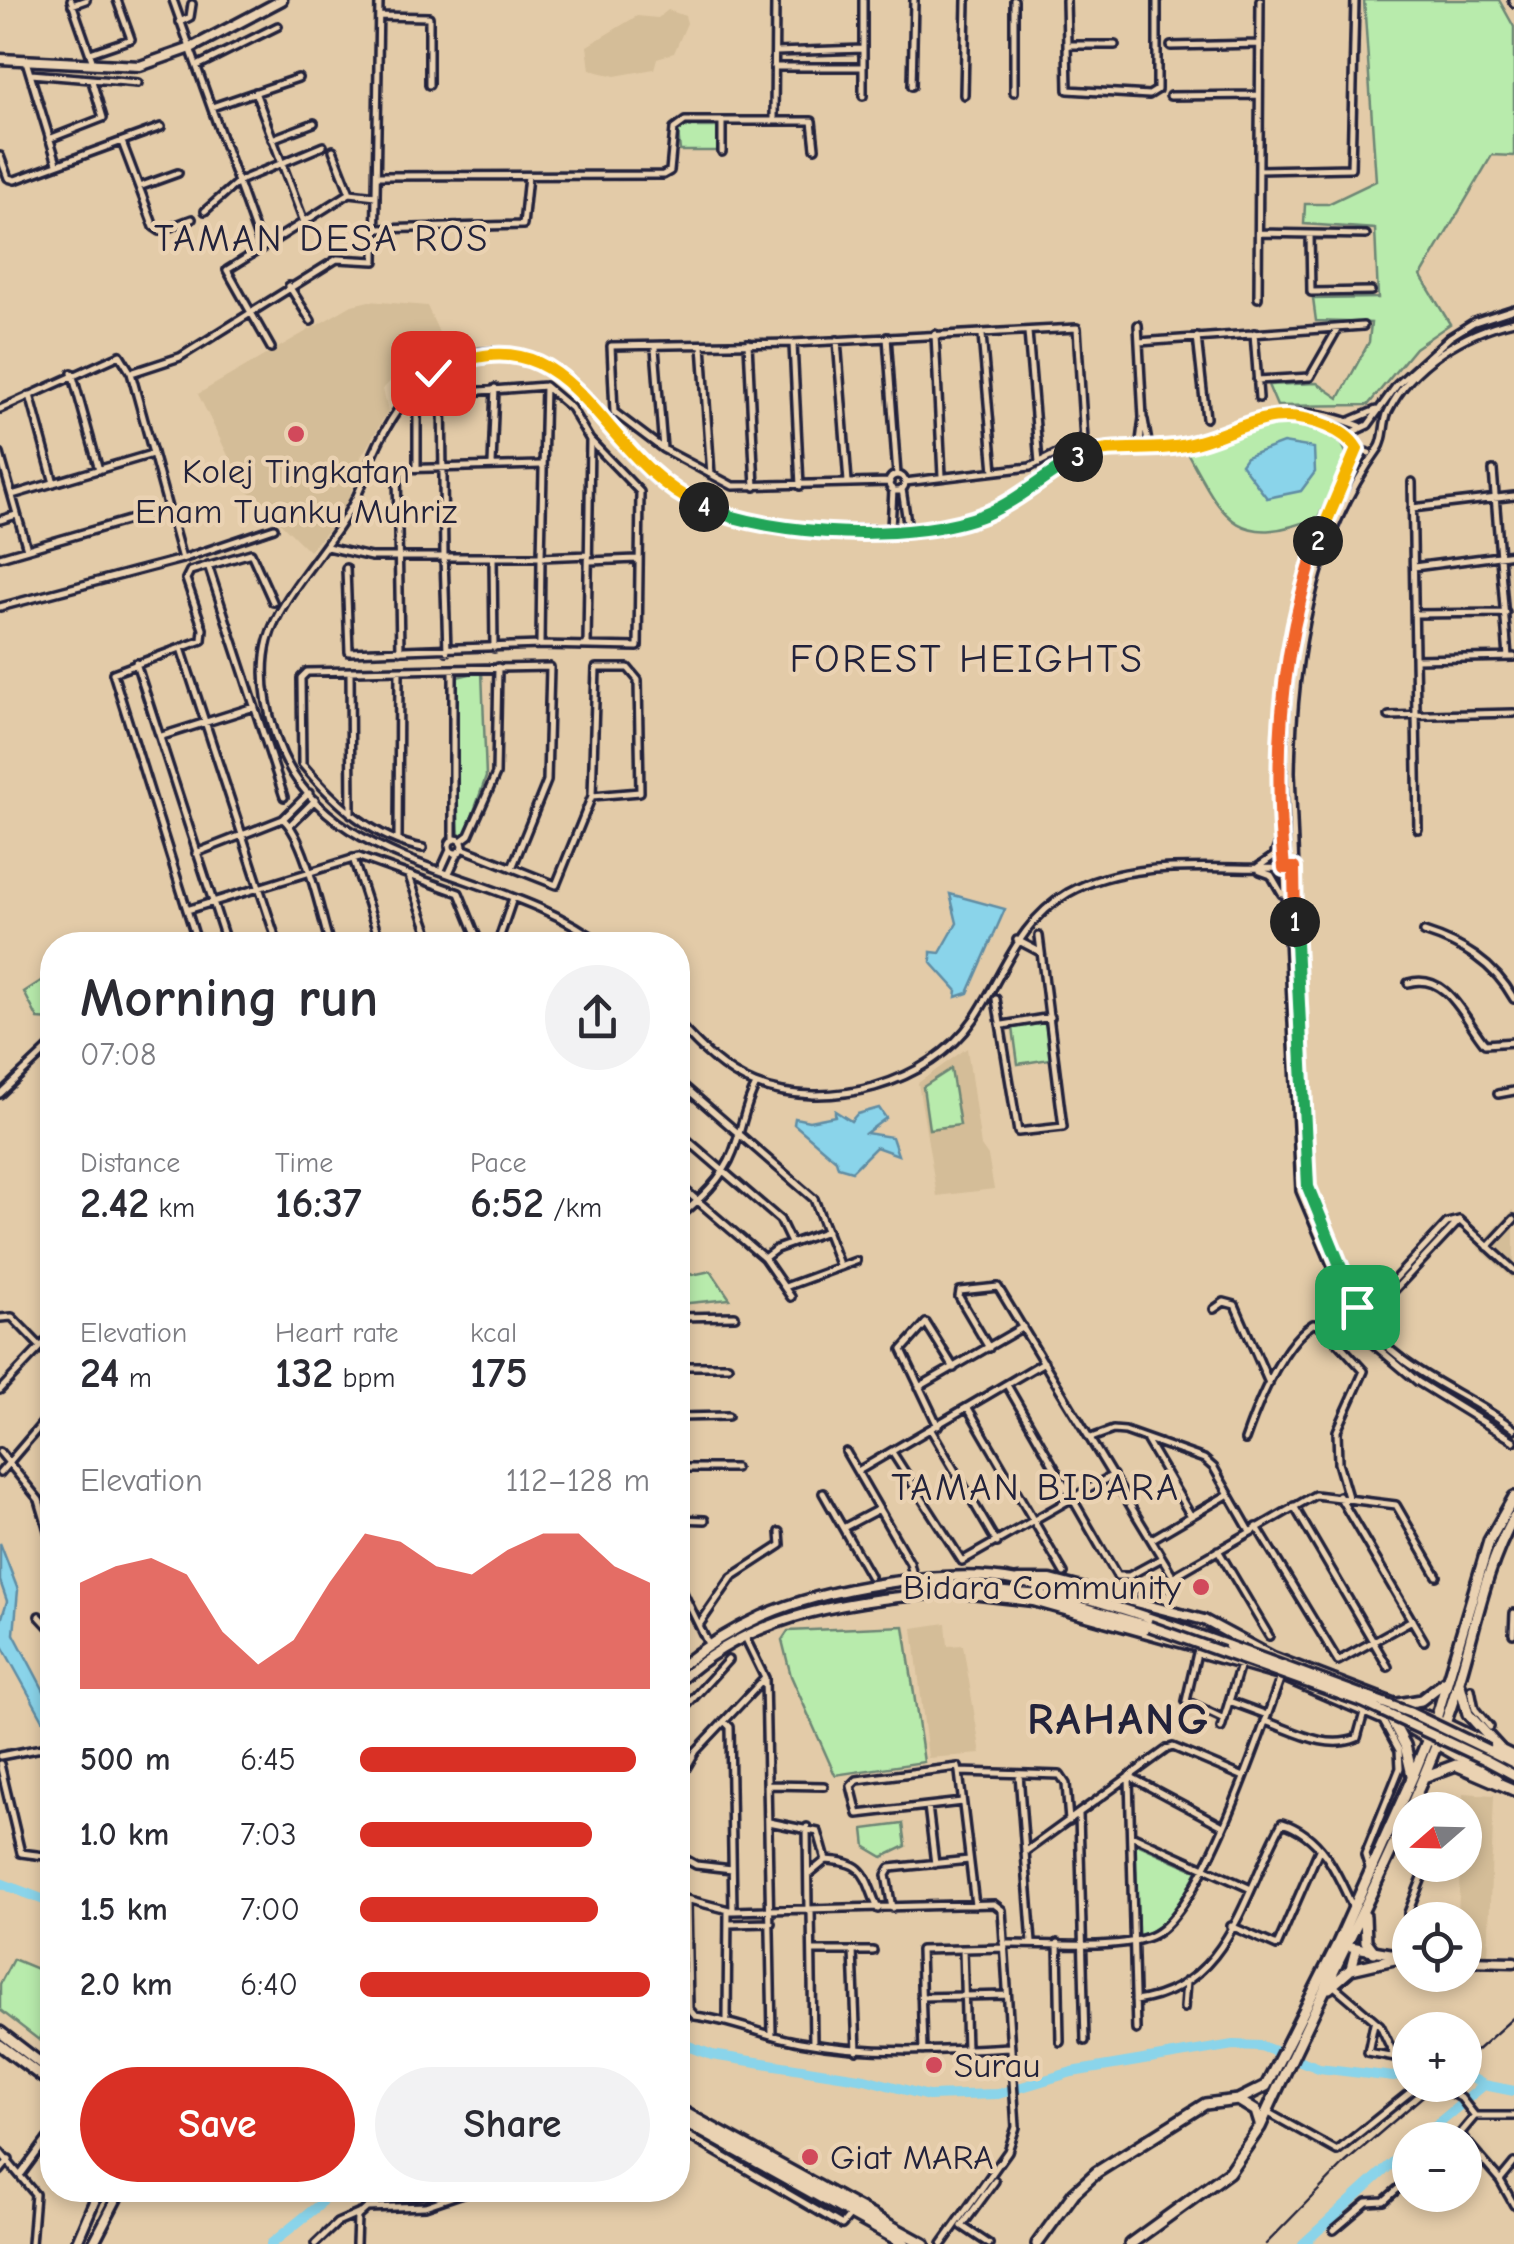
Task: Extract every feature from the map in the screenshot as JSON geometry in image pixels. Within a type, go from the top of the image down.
[{"type":"highway","points":[[1293,2042],[1324,1993],[1366,1908],[1441,1721],[1489,1542],[1514,1497]]},
{"type":"highway","points":[[1398,1704],[1421,1700],[1454,1680],[1484,1611],[1497,1551],[1514,1518]]},
{"type":"highway","points":[[1454,1680],[1468,1714],[1500,1749]]},
{"type":"highway","points":[[1390,1717],[1405,1744],[1417,1780]]},
{"type":"highway","points":[[1130,2244],[1229,2172],[1260,2127],[1276,2078],[1347,1947],[1354,1908],[1417,1780],[1434,1770],[1456,1765],[1514,1790]]},
{"type":"highway","points":[[1366,1908],[1366,1942],[1374,1952]]},
{"type":"highway","points":[[1347,1947],[1351,1970]]},
{"type":"highway","points":[[1324,1993],[1351,1970],[1392,1961]]},
{"type":"highway","points":[[0,2032],[40,2063]]},
{"type":"highway","points":[[0,2045],[40,2075]]},
{"type":"highway","points":[[1037,2244],[1074,2193],[1097,2172],[1204,2104],[1238,2100],[1260,2092],[1276,2078]]},
{"type":"highway","points":[[1238,2100],[1256,2111],[1260,2127]]},
{"type":"highway","points":[[690,2116],[854,2210],[905,2244]]},
{"type":"highway","points":[[690,2125],[814,2194],[924,2244]]},
{"type":"main road","points":[[0,59],[140,66],[191,48],[282,0]]},
{"type":"main road","points":[[690,1658],[708,1644],[763,1615],[820,1596],[911,1583],[1036,1578],[1099,1590],[1204,1620],[1274,1656],[1441,1721],[1500,1749],[1514,1760]]},
{"type":"main road","points":[[1014,1580],[1148,1617],[1411,1713],[1514,1775]]},
{"type":"main road","points":[[952,1592],[1033,1600],[1105,1619],[1390,1717],[1514,1790]]},
{"type":"main road","points":[[690,1674],[745,1637],[810,1610],[952,1592],[1040,1595],[1149,1626],[1362,1702],[1486,1755],[1514,1760]]},
{"type":"main road","points":[[1414,1730],[1422,1725],[1417,1711]]},
{"type":"main road","points":[[1464,1759],[1460,1744],[1471,1735]]},
{"type":"main road","points":[[1347,1947],[1392,1955]]},
{"type":"main road","points":[[1482,1961],[1514,1962]]},
{"type":"main road","points":[[76,2244],[94,2202]]},
{"type":"main road","points":[[93,2244],[115,2202]]},
{"type":"street","points":[[86,0],[71,2],[94,66]]},
{"type":"street","points":[[90,53],[131,39],[116,0]]},
{"type":"street","points":[[172,0],[261,247]]},
{"type":"street","points":[[130,373],[180,356],[337,259],[376,261],[379,0]]},
{"type":"street","points":[[774,121],[775,0]]},
{"type":"street","points":[[863,96],[864,0]]},
{"type":"street","points":[[912,86],[914,0]]},
{"type":"street","points":[[964,96],[966,0]]},
{"type":"street","points":[[1014,0],[1014,92]]},
{"type":"street","points":[[1066,0],[1068,90],[1154,95],[1157,0]]},
{"type":"street","points":[[1258,298],[1260,0]]},
{"type":"street","points":[[1258,170],[1347,171],[1354,164],[1355,0]]},
{"type":"street","points":[[180,22],[190,17],[192,4]]},
{"type":"street","points":[[379,16],[429,18],[430,86]]},
{"type":"street","points":[[198,66],[278,26]]},
{"type":"street","points":[[1171,46],[1259,44]]},
{"type":"street","points":[[1067,45],[1114,46]]},
{"type":"street","points":[[774,52],[862,49]]},
{"type":"street","points":[[26,61],[58,165]]},
{"type":"street","points":[[774,67],[863,67]]},
{"type":"street","points":[[30,74],[138,83]]},
{"type":"street","points":[[212,107],[298,78]]},
{"type":"street","points":[[50,138],[103,118],[92,81]]},
{"type":"street","points":[[255,92],[304,222]]},
{"type":"street","points":[[1170,96],[1258,96]]},
{"type":"street","points":[[379,176],[666,174],[674,130],[685,122],[816,124],[815,148]]},
{"type":"street","points":[[722,122],[722,152]]},
{"type":"street","points":[[272,138],[314,123]]},
{"type":"street","points":[[0,156],[11,181],[161,127]]},
{"type":"street","points":[[122,141],[157,230],[192,219]]},
{"type":"street","points":[[206,211],[238,181],[323,146]]},
{"type":"street","points":[[333,150],[350,193]]},
{"type":"street","points":[[139,187],[178,172]]},
{"type":"street","points":[[378,228],[522,225],[528,176]]},
{"type":"street","points":[[271,348],[227,270],[350,193],[376,196]]},
{"type":"street","points":[[1258,233],[1366,235]]},
{"type":"street","points":[[1310,235],[1311,292],[1371,291]]},
{"type":"street","points":[[289,286],[311,321]]},
{"type":"street","points":[[1514,309],[1474,322],[1450,336],[1397,385],[1364,426],[1319,540],[1296,620],[1279,747],[1280,833],[1300,1191],[1356,1326],[1418,1382],[1514,1441]]},
{"type":"street","points":[[1514,321],[1473,332],[1447,349],[1402,390],[1380,433],[1381,444],[1370,453],[1328,541],[1306,617],[1292,736],[1308,1187],[1357,1307],[1374,1333],[1434,1382],[1514,1429]]},
{"type":"street","points":[[1138,325],[1149,449]]},
{"type":"street","points":[[1139,342],[1363,326]]},
{"type":"street","points":[[1078,328],[1084,440],[1039,463],[942,476],[904,486],[848,482],[733,486],[662,449],[614,412],[611,346],[793,343],[982,333],[1078,328]]},
{"type":"street","points":[[1257,380],[1310,377],[1338,328]]},
{"type":"street","points":[[1028,332],[1039,463]]},
{"type":"street","points":[[1254,332],[1259,398]]},
{"type":"street","points":[[982,333],[994,471]]},
{"type":"street","points":[[935,334],[942,476]]},
{"type":"street","points":[[886,337],[897,475],[904,486],[908,529]]},
{"type":"street","points":[[1197,337],[1206,418]]},
{"type":"street","points":[[838,340],[848,482]]},
{"type":"street","points":[[748,343],[754,487]]},
{"type":"street","points":[[793,343],[800,486]]},
{"type":"street","points":[[702,345],[711,476]]},
{"type":"street","points":[[655,347],[662,449]]},
{"type":"street","points":[[583,932],[561,918],[360,838],[315,800],[292,772],[268,712],[264,660],[276,622],[355,506],[372,456],[408,396],[433,373],[461,358],[498,351],[544,364],[564,378],[645,470],[697,504],[773,528],[891,530],[943,526],[984,514],[1092,451],[1186,445],[1296,410],[1380,433]]},
{"type":"street","points":[[0,409],[120,355],[130,373],[182,559]]},
{"type":"street","points":[[72,374],[99,470]]},
{"type":"street","points":[[540,645],[540,466],[545,386]]},
{"type":"street","points":[[346,568],[347,651],[447,651],[540,645],[638,646],[640,492],[590,440],[571,408],[545,386],[447,391],[441,399],[447,651]]},
{"type":"street","points":[[492,466],[496,388]]},
{"type":"street","points":[[30,395],[54,483]]},
{"type":"street","points":[[417,466],[417,404],[441,399]]},
{"type":"street","points":[[1347,421],[1365,418],[1384,403]]},
{"type":"street","points":[[1279,414],[1324,425],[1370,453]]},
{"type":"street","points":[[1139,449],[1144,418]]},
{"type":"street","points":[[587,646],[590,440]]},
{"type":"street","points":[[0,454],[27,549]]},
{"type":"street","points":[[12,495],[152,454]]},
{"type":"street","points":[[400,651],[394,475],[403,466],[540,466]]},
{"type":"street","points":[[1416,658],[1511,657],[1493,470]]},
{"type":"street","points":[[891,530],[891,486],[897,475]]},
{"type":"street","points":[[1412,482],[1418,829]]},
{"type":"street","points":[[1412,508],[1514,496]]},
{"type":"street","points":[[0,556],[168,509]]},
{"type":"street","points":[[0,520],[17,515]]},
{"type":"street","points":[[0,607],[182,559],[274,528]]},
{"type":"street","points":[[327,548],[349,555],[396,558],[637,560]]},
{"type":"street","points":[[194,932],[113,679],[118,668],[181,648],[204,636],[186,574],[251,553],[256,556],[272,602]]},
{"type":"street","points":[[1414,567],[1514,554]]},
{"type":"street","points":[[493,557],[494,648]]},
{"type":"street","points":[[208,565],[284,798]]},
{"type":"street","points":[[1415,614],[1506,613]]},
{"type":"street","points":[[181,648],[274,932]]},
{"type":"street","points":[[136,663],[223,932]]},
{"type":"street","points":[[441,870],[450,849],[469,835],[496,774],[498,667]]},
{"type":"street","points":[[423,848],[398,840],[351,814],[302,764],[300,678],[306,672],[550,667],[547,781],[512,868]]},
{"type":"street","points":[[459,845],[556,886],[592,796],[596,668],[628,668],[638,680],[640,792],[592,796]]},
{"type":"street","points":[[398,670],[398,840]]},
{"type":"street","points":[[449,873],[459,845],[453,670]]},
{"type":"street","points":[[350,672],[351,814]]},
{"type":"street","points":[[161,736],[254,707]]},
{"type":"street","points":[[1388,716],[1514,713]]},
{"type":"street","points":[[292,772],[302,764]]},
{"type":"street","points":[[196,853],[283,819],[309,793]]},
{"type":"street","points":[[290,825],[315,800]]},
{"type":"street","points":[[283,819],[290,825],[326,932]]},
{"type":"street","points":[[1255,869],[1274,856],[1280,833]]},
{"type":"street","points":[[187,910],[353,858],[366,858],[459,893],[466,902],[475,932]]},
{"type":"street","points":[[353,858],[377,932]]},
{"type":"street","points":[[690,1035],[712,1058],[756,1085],[799,1094],[842,1094],[922,1065],[974,1019],[1018,940],[1052,904],[1099,879],[1136,872],[1294,868]]},
{"type":"street","points":[[1255,869],[1278,883],[1284,902]]},
{"type":"street","points":[[410,876],[429,932]]},
{"type":"street","points":[[501,932],[513,898]]},
{"type":"street","points":[[1424,932],[1447,939],[1484,962],[1514,999]]},
{"type":"street","points":[[996,999],[1018,1132],[1062,1128],[1039,936]]},
{"type":"street","points":[[1018,940],[1040,952]]},
{"type":"street","points":[[1408,983],[1424,980],[1447,994],[1466,1014],[1485,1044],[1514,1042]]},
{"type":"street","points":[[1003,1025],[1051,1017]]},
{"type":"street","points":[[0,1094],[40,1057]]},
{"type":"street","points":[[690,1208],[723,1170],[756,1085]]},
{"type":"street","points":[[690,1091],[814,1198],[840,1267]]},
{"type":"street","points":[[1498,1094],[1514,1091]]},
{"type":"street","points":[[690,1142],[780,1220],[791,1243]]},
{"type":"street","points":[[690,1194],[764,1258],[791,1296]]},
{"type":"street","points":[[1488,1247],[1514,1219]]},
{"type":"street","points":[[1356,1326],[1372,1314],[1447,1223],[1459,1220],[1514,1270]]},
{"type":"street","points":[[764,1258],[791,1243],[827,1231]]},
{"type":"street","points":[[785,1287],[856,1262]]},
{"type":"street","points":[[988,1348],[958,1294],[998,1286],[1174,1576],[1174,1585],[1168,1588],[1130,1586],[1099,1590]]},
{"type":"street","points":[[1214,1309],[1228,1302],[1235,1306],[1260,1372],[1269,1383]]},
{"type":"street","points":[[1357,1307],[1372,1314]]},
{"type":"street","points":[[1372,1314],[1374,1333]]},
{"type":"street","points":[[0,1318],[12,1316],[40,1346],[0,1390]]},
{"type":"street","points":[[690,1317],[735,1316]]},
{"type":"street","points":[[954,1368],[926,1323],[902,1353],[934,1428],[997,1543]]},
{"type":"street","points":[[1245,1440],[1269,1383],[1304,1330],[1316,1324],[1362,1367],[1363,1375],[1336,1431],[1338,1463],[1348,1497]]},
{"type":"street","points":[[919,1387],[1023,1327]]},
{"type":"street","points":[[858,1472],[1044,1362]]},
{"type":"street","points":[[690,1366],[728,1366]]},
{"type":"street","points":[[1007,1386],[1117,1576],[1129,1576],[1163,1557]]},
{"type":"street","points":[[968,1408],[1064,1573]]},
{"type":"street","points":[[690,1417],[728,1416]]},
{"type":"street","points":[[0,1473],[40,1426]]},
{"type":"street","points":[[1090,1438],[1113,1430],[1210,1462],[1334,1658],[1343,1662],[1412,1620]]},
{"type":"street","points":[[1146,1439],[1192,1516]]},
{"type":"street","points":[[0,1452],[40,1503]]},
{"type":"street","points":[[846,1452],[910,1563],[916,1579],[911,1583]]},
{"type":"street","points":[[892,1452],[956,1557],[966,1560],[1112,1474]]},
{"type":"street","points":[[690,1468],[734,1468]]},
{"type":"street","points":[[822,1493],[870,1576]]},
{"type":"street","points":[[1152,1539],[1228,1494]]},
{"type":"street","points":[[1174,1576],[1315,1494],[1396,1505],[1437,1576]]},
{"type":"street","points":[[1339,1496],[1424,1641]]},
{"type":"street","points":[[1294,1506],[1388,1667]]},
{"type":"street","points":[[844,1528],[879,1509]]},
{"type":"street","points":[[690,1519],[705,1520]]},
{"type":"street","points":[[699,1625],[732,1576],[780,1544],[780,1532]]},
{"type":"street","points":[[1218,1550],[1269,1636]]},
{"type":"street","points":[[1126,1599],[1123,1592],[1130,1586]]},
{"type":"street","points":[[690,1607],[708,1644]]},
{"type":"street","points":[[1513,1634],[1514,1613]]},
{"type":"street","points":[[745,1637],[764,1678],[772,2034]]},
{"type":"street","points":[[1224,1719],[1186,1702],[1184,1692],[1197,1654],[1281,1677],[1365,1709],[1383,1721],[1400,1759],[1396,1786],[1365,1855],[1366,1864],[1372,1869]]},
{"type":"street","points":[[690,1702],[728,1660]]},
{"type":"street","points":[[1221,1728],[1240,1664]]},
{"type":"street","points":[[923,2052],[920,1950],[1134,1941],[1156,1934],[1174,1922],[1223,1826],[1281,1677]]},
{"type":"street","points":[[690,1761],[764,1678]]},
{"type":"street","points":[[1471,1689],[1474,1709],[1490,1727]]},
{"type":"street","points":[[1229,1702],[1322,1742],[1341,1743],[1357,1738],[1365,1709]]},
{"type":"street","points":[[724,1721],[730,1727],[732,1869],[728,2019]]},
{"type":"street","points":[[1025,1852],[1173,1747],[1244,1777]]},
{"type":"street","points":[[40,1750],[0,1763],[19,1850],[30,1858],[40,1858]]},
{"type":"street","points":[[958,1770],[975,1905]]},
{"type":"street","points":[[962,1802],[858,1814],[851,1786],[857,1780],[958,1770],[1062,1776],[1069,1822]]},
{"type":"street","points":[[1019,1774],[1032,1944]]},
{"type":"street","points":[[1129,1776],[1223,1826]]},
{"type":"street","points":[[1129,1776],[1136,2030]]},
{"type":"street","points":[[768,1785],[824,1786]]},
{"type":"street","points":[[928,1806],[935,1864]]},
{"type":"street","points":[[1079,1814],[1086,2041]]},
{"type":"street","points":[[769,1822],[808,1826],[823,1838],[826,1860]]},
{"type":"street","points":[[1135,2000],[1186,1979],[1214,1962],[1282,1823],[1304,1834],[1330,1858],[1354,1908]]},
{"type":"street","points":[[808,1826],[813,2044]]},
{"type":"street","points":[[1130,1835],[1252,1890]]},
{"type":"street","points":[[1231,1926],[1276,1946],[1320,1850]]},
{"type":"street","points":[[808,1875],[826,1860],[851,1861],[862,1870],[878,1909]]},
{"type":"street","points":[[892,1908],[888,1870],[970,1860]]},
{"type":"street","points":[[690,1862],[732,1869]]},
{"type":"street","points":[[690,1904],[731,1911],[994,1904],[1002,1910],[1016,2109],[1008,2152],[954,2221],[942,2244]]},
{"type":"street","points":[[728,1924],[771,1923]]},
{"type":"street","points":[[1058,1943],[1060,2042]]},
{"type":"street","points":[[963,1949],[966,2049]]},
{"type":"street","points":[[812,1952],[873,1950]]},
{"type":"street","points":[[853,1951],[857,2051]]},
{"type":"street","points":[[1184,2008],[1186,1979]]},
{"type":"street","points":[[1332,1984],[1382,2027],[1395,2057],[1368,2052],[1374,2023]]},
{"type":"street","points":[[921,1997],[1007,1995]]},
{"type":"street","points":[[690,2010],[695,2016],[728,2019],[772,2034],[857,2051],[923,2052],[1010,2046]]},
{"type":"street","points":[[1267,2112],[1337,2151],[1398,2102]]},
{"type":"street","points":[[1464,2102],[1475,2116]]},
{"type":"street","points":[[1475,2116],[1514,2116]]},
{"type":"street","points":[[1470,2122],[1475,2116]]},
{"type":"street","points":[[690,2136],[842,2225],[854,2210]]},
{"type":"street","points":[[22,2174],[40,2148]]},
{"type":"street","points":[[0,2152],[22,2174],[34,2194],[31,2244]]},
{"type":"street","points":[[1482,2159],[1514,2205]]},
{"type":"street","points":[[0,2170],[8,2160]]},
{"type":"street","points":[[1500,2180],[1514,2163]]},
{"type":"street","points":[[962,2226],[995,2181]]},
{"type":"street","points":[[807,2207],[814,2194]]},
{"type":"street","points":[[1334,2230],[1366,2202],[1384,2201],[1392,2194]]},
{"type":"street","points":[[316,2244],[337,2223],[376,2206],[425,2206],[437,2202]]},
{"type":"street","points":[[356,2244],[355,2225],[360,2213]]},
{"type":"street","points":[[954,2221],[988,2244]]},
{"type":"shaded area","points":[[668,10],[685,16],[687,23],[674,53],[657,58],[654,69],[615,76],[590,70],[587,46],[637,16],[658,18]]},
{"type":"shaded area","name":"Kolej Tingkatan Enam Tuanku Muhriz","points":[[369,301],[427,306],[445,346],[409,361],[383,389],[388,411],[361,457],[345,511],[309,551],[243,486],[198,394],[352,305]]},
{"type":"shaded area","points":[[967,1048],[981,1146],[988,1156],[994,1189],[937,1196],[918,1083]]},
{"type":"shaded area","points":[[1514,1209],[1514,1280],[1477,1247]]},
{"type":"shaded area","points":[[946,1623],[948,1646],[963,1645],[981,1754],[928,1758],[913,1628]]},
{"type":"shaded area","points":[[1482,1794],[1494,1795],[1488,1957],[1482,1957],[1482,1902],[1459,1902],[1459,1882],[1482,1882]]},
{"type":"green space","points":[[1364,0],[1499,0],[1514,27],[1514,156],[1492,155],[1421,276],[1450,324],[1415,348],[1368,405],[1277,406],[1268,385],[1317,383],[1339,398],[1369,342],[1371,323],[1316,321],[1313,299],[1378,298],[1375,229],[1304,224],[1305,204],[1328,204],[1376,181]]},
{"type":"green space","points":[[682,127],[719,127],[719,151],[680,151],[678,132]]},
{"type":"green space","points":[[1279,417],[1312,424],[1331,433],[1345,449],[1348,461],[1318,517],[1289,527],[1248,528],[1220,507],[1184,447]]},
{"type":"green space","points":[[482,671],[486,777],[466,834],[459,836],[453,678]]},
{"type":"green space","points":[[40,982],[40,1019],[38,1019],[24,992]]},
{"type":"green space","points":[[1052,1022],[1056,1058],[1018,1064],[1013,1028]]},
{"type":"green space","points":[[951,1069],[960,1125],[929,1129],[923,1087]]},
{"type":"green space","points":[[711,1271],[730,1299],[690,1303],[690,1274]]},
{"type":"green space","points":[[904,1626],[924,1762],[835,1775],[791,1676],[782,1640],[788,1631]]},
{"type":"green space","points":[[903,1824],[906,1846],[883,1857],[866,1847],[864,1829]]},
{"type":"green space","points":[[1135,1843],[1197,1871],[1171,1918],[1138,1939]]},
{"type":"green space","points":[[13,1959],[40,1970],[39,2040],[0,2010],[0,1984]]},
{"type":"water","points":[[1283,443],[1314,448],[1315,472],[1301,491],[1267,498],[1241,464],[1246,457]]},
{"type":"water","points":[[950,894],[1005,909],[968,993],[956,997],[957,991],[931,962],[931,952],[940,953],[957,923]]},
{"type":"water","points":[[879,1108],[886,1118],[866,1133],[892,1137],[898,1155],[876,1147],[852,1171],[838,1167],[836,1160],[794,1124],[795,1118],[809,1121],[835,1116],[835,1111],[851,1121],[857,1114]]},
{"type":"water","points":[[0,1543],[18,1590],[14,1634],[40,1683],[40,1714],[1,1644],[0,1624],[7,1601],[0,1581]]},
{"type":"waterway","points":[[0,1883],[40,1898]]},
{"type":"waterway","points":[[690,2047],[712,2055],[865,2079],[928,2096],[998,2094],[1072,2072],[1233,2045],[1261,2046],[1319,2068],[1392,2077]]},
{"type":"waterway","points":[[1482,2084],[1514,2091]]},
{"type":"waterway","points":[[1440,2122],[1484,2085]]},
{"type":"waterway","points":[[1303,2244],[1392,2163]]},
{"type":"waterway","points":[[271,2244],[321,2202]]},
{"type":"railway","points":[[1482,2046],[1514,2017]]},
{"type":"railway","points":[[1266,2244],[1345,2163],[1416,2102]]},
{"type":"place","name":"Kolej Tingkatan Enam Tuanku Muhriz","points":[[296,434]]},
{"type":"place","name":"Bidara Community","points":[[1201,1587]]},
{"type":"place","name":"Surau","points":[[934,2065]]},
{"type":"place","name":"Giat MARA","points":[[810,2157]]},
{"type":"district","name":"TAMAN DESA ROS","points":[[322,238]]},
{"type":"district","name":"FOREST HEIGHTS","points":[[967,658]]},
{"type":"district","name":"TAMAN BIDARA","points":[[1036,1487]]},
{"type":"district","name":"RAHANG","points":[[1119,1718]]},
{"type":"route","points":[[433,373],[461,358],[498,351],[544,364],[580,393],[626,451],[663,485],[736,519],[798,530],[924,530],[968,520],[994,510],[1092,451],[1186,445],[1279,414],[1324,425],[1353,442],[1357,449],[1353,462],[1322,530],[1296,620],[1282,713],[1278,775],[1284,868],[1294,868],[1308,1187],[1357,1307]]}]
